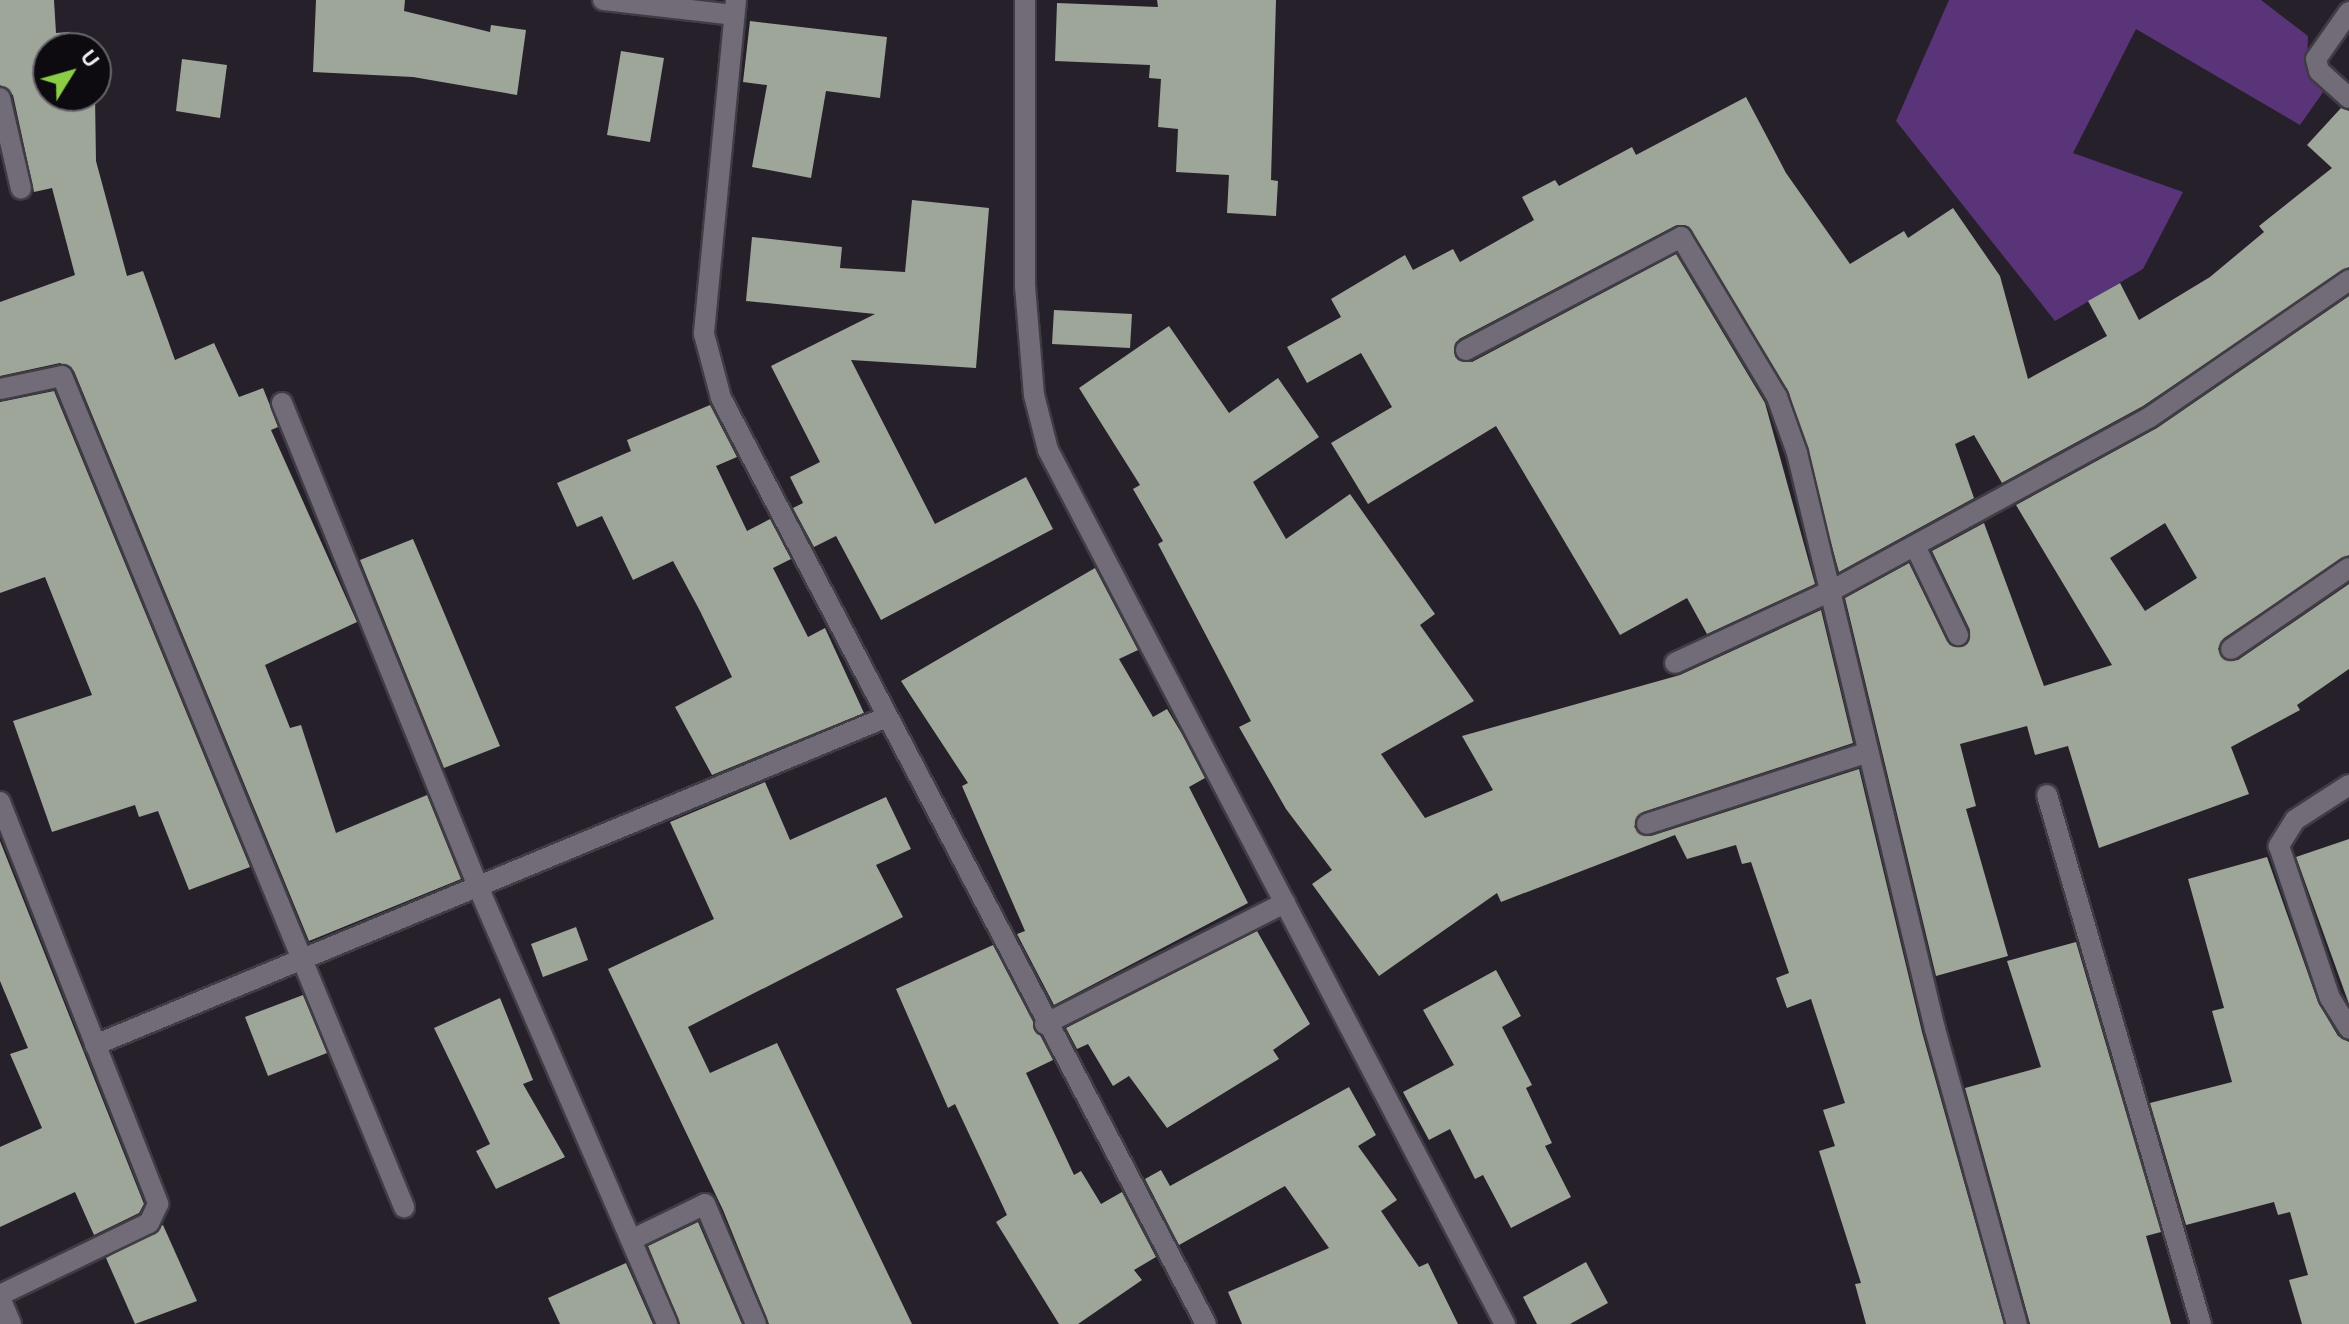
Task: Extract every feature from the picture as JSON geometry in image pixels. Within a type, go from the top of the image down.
[{"type":"street","points":[[603,0],[735,7],[704,334],[721,398],[1045,1024],[1206,1324]]},
{"type":"street","points":[[1025,0],[1025,286],[1034,395],[1048,450],[1505,1324]]},
{"type":"street","points":[[2349,12],[2316,59],[2319,71],[2349,98]]},
{"type":"street","points":[[0,98],[21,189]]},
{"type":"street","points":[[1466,350],[1674,237],[1687,240],[1784,414],[1831,591],[1935,1029],[2017,1324]]},
{"type":"street","points":[[1675,663],[1831,591],[2150,417],[2349,280]]},
{"type":"street","points":[[0,389],[62,376],[404,1207]]},
{"type":"street","points":[[282,403],[479,889],[667,1324]]},
{"type":"street","points":[[1915,546],[1958,635]]},
{"type":"street","points":[[2231,649],[2349,568]]},
{"type":"street","points":[[95,1045],[479,889],[887,717]]},
{"type":"street","points":[[1647,824],[1868,752]]},
{"type":"street","points":[[2349,785],[2295,820],[2279,846],[2330,998],[2349,1029]]},
{"type":"street","points":[[2047,795],[2201,1324]]},
{"type":"street","points":[[0,802],[155,1193],[156,1216],[0,1296],[11,1324]]},
{"type":"street","points":[[1045,1024],[1285,903]]},
{"type":"street","points":[[631,1240],[705,1204],[756,1324]]},
{"type":"shaded area","points":[[1949,0],[2261,0],[2308,36],[2307,64],[2326,88],[2300,125],[2136,29],[2073,153],[2183,192],[2143,269],[2055,321],[1896,121]]},
{"type":"building","points":[[0,0],[54,0],[56,32],[32,32],[32,112],[95,112],[96,161],[127,276],[143,271],[175,360],[214,343],[239,397],[263,388],[278,427],[271,430],[357,622],[265,665],[290,728],[301,725],[336,833],[427,795],[461,879],[309,941],[74,371],[60,363],[0,376],[0,302],[75,275],[52,188],[34,192],[13,95],[0,85]]},
{"type":"building","points":[[316,0],[405,0],[404,11],[490,32],[491,25],[526,30],[517,95],[413,77],[313,72]]},
{"type":"building","points":[[1157,0],[1276,0],[1271,180],[1278,181],[1276,216],[1227,213],[1229,175],[1176,172],[1178,129],[1158,127],[1161,79],[1149,78],[1150,65],[1055,61],[1057,3],[1158,7]]},
{"type":"building","points":[[750,21],[887,37],[880,98],[826,91],[811,178],[752,167],[767,85],[743,82]]},
{"type":"building","points":[[621,51],[664,58],[650,142],[607,135]]},
{"type":"building","points":[[182,59],[227,65],[220,118],[176,111]]},
{"type":"building","points":[[1746,97],[1786,173],[1850,264],[1904,231],[1908,238],[1953,208],[2000,276],[2028,379],[2107,336],[2088,301],[2120,283],[2139,320],[2210,277],[2264,232],[2259,226],[2332,168],[2307,145],[2341,108],[2349,111],[2349,267],[2143,406],[2002,483],[1974,435],[1955,444],[1974,498],[1839,572],[1789,393],[1688,226],[1675,226],[1459,339],[1455,357],[1472,362],[1676,254],[1765,403],[1815,584],[1707,634],[1687,598],[1620,635],[1496,426],[1368,504],[1331,443],[1392,407],[1361,353],[1307,383],[1287,347],[1341,317],[1331,299],[1405,255],[1413,270],[1453,249],[1460,262],[1534,220],[1522,197],[1555,180],[1559,186],[1632,147],[1636,155]]},
{"type":"building","points":[[912,200],[989,208],[976,368],[851,360],[935,524],[1026,477],[1053,529],[881,620],[836,536],[814,547],[793,508],[803,503],[790,477],[820,462],[771,366],[875,314],[746,301],[752,237],[842,247],[840,268],[905,272]]},
{"type":"building","points":[[2349,296],[2349,555],[2224,638],[2218,649],[2225,660],[2238,660],[2349,584],[2349,669],[2297,705],[2300,710],[2231,747],[2249,794],[2099,848],[2068,746],[2035,755],[2027,726],[1960,744],[1976,806],[1966,809],[2008,956],[1936,976],[1845,598],[1909,563],[1947,641],[1964,646],[1970,630],[1932,551],[1984,523],[2044,686],[2112,665],[2016,505],[2157,428]],"holes":[[[2165,523],[2197,578],[2145,611],[2110,558]]]},
{"type":"building","points":[[1054,310],[1132,314],[1130,348],[1052,344]]},
{"type":"building","points":[[1169,326],[1229,413],[1278,378],[1319,437],[1253,482],[1286,539],[1350,494],[1435,614],[1420,625],[1474,701],[1381,754],[1425,818],[1493,790],[1462,736],[1680,675],[1821,610],[1853,743],[1643,812],[1634,827],[1651,836],[1859,769],[1922,1032],[2004,1324],[1866,1324],[1855,1284],[1861,1283],[1819,1151],[1835,1146],[1823,1110],[1845,1103],[1811,999],[1787,1008],[1776,978],[1789,973],[1751,862],[1742,864],[1736,845],[1687,859],[1675,835],[1501,902],[1497,893],[1379,976],[1312,884],[1332,870],[1286,809],[1239,727],[1251,721],[1158,544],[1163,541],[1133,489],[1140,485],[1079,388]]},
{"type":"building","points":[[54,391],[250,867],[189,890],[158,811],[139,817],[135,805],[52,832],[13,721],[92,695],[45,577],[0,593],[0,402]]},
{"type":"building","points":[[710,405],[737,457],[716,466],[747,531],[770,519],[791,559],[773,568],[808,637],[825,628],[864,713],[712,775],[675,707],[732,677],[700,611],[673,561],[633,580],[602,516],[577,527],[557,483],[631,451],[627,440]]},
{"type":"building","points":[[413,539],[500,746],[444,768],[360,560]]},
{"type":"building","points":[[1095,568],[1138,650],[1119,659],[1153,717],[1167,709],[1182,734],[1205,778],[1189,787],[1248,903],[1054,1005],[1017,934],[1025,931],[962,786],[968,783],[901,681]]},
{"type":"building","points":[[765,782],[790,840],[886,797],[911,849],[876,865],[903,917],[688,1027],[710,1073],[777,1043],[912,1324],[769,1324],[723,1210],[608,969],[714,919],[670,822]]},
{"type":"building","points":[[2349,839],[2349,1004],[2296,857]]},
{"type":"building","points":[[0,841],[144,1204],[139,1213],[94,1235],[75,1192],[0,1227],[0,1147],[42,1128],[10,1054],[28,1048],[0,981]]},
{"type":"building","points":[[2267,857],[2318,1002],[2338,1036],[2349,1042],[2349,1324],[2302,1324],[2289,1280],[2308,1275],[2290,1212],[2278,1215],[2274,1202],[2186,1225],[2150,1103],[2232,1082],[2212,1011],[2224,1008],[2188,879]]},
{"type":"building","points":[[576,927],[588,960],[543,977],[531,944]]},
{"type":"building","points":[[1257,931],[1310,1024],[1273,1050],[1279,1059],[1167,1128],[1129,1076],[1113,1086],[1088,1044],[1077,1049],[1066,1028]]},
{"type":"building","points":[[2076,942],[2161,1232],[2146,1236],[2171,1324],[2030,1324],[1965,1088],[2041,1067],[2007,961]]},
{"type":"building","points":[[993,945],[1053,1060],[1026,1073],[1074,1175],[1081,1171],[1101,1204],[1122,1192],[1156,1257],[1134,1270],[1142,1280],[1078,1324],[1059,1324],[996,1222],[1007,1215],[955,1104],[948,1108],[896,989]]},
{"type":"building","points":[[1496,970],[1521,1016],[1502,1027],[1532,1085],[1526,1088],[1552,1143],[1545,1146],[1571,1197],[1511,1228],[1483,1175],[1475,1179],[1450,1129],[1429,1140],[1403,1092],[1454,1065],[1423,1010]]},
{"type":"building","points":[[303,995],[327,1053],[268,1076],[245,1017]]},
{"type":"building","points":[[500,998],[533,1080],[523,1084],[565,1157],[496,1189],[476,1151],[490,1144],[434,1028]]},
{"type":"building","points":[[1349,1087],[1376,1135],[1358,1146],[1397,1200],[1381,1211],[1419,1267],[1428,1263],[1458,1324],[1242,1324],[1228,1292],[1329,1248],[1285,1186],[1179,1245],[1145,1179],[1161,1170],[1170,1186]]},
{"type":"building","points":[[698,1222],[742,1324],[680,1324],[648,1246]]},
{"type":"building","points":[[163,1225],[197,1301],[135,1324],[106,1258]]},
{"type":"building","points":[[1586,1262],[1608,1303],[1570,1324],[1537,1324],[1523,1297]]},
{"type":"building","points":[[626,1263],[653,1324],[560,1324],[548,1298]]}]
